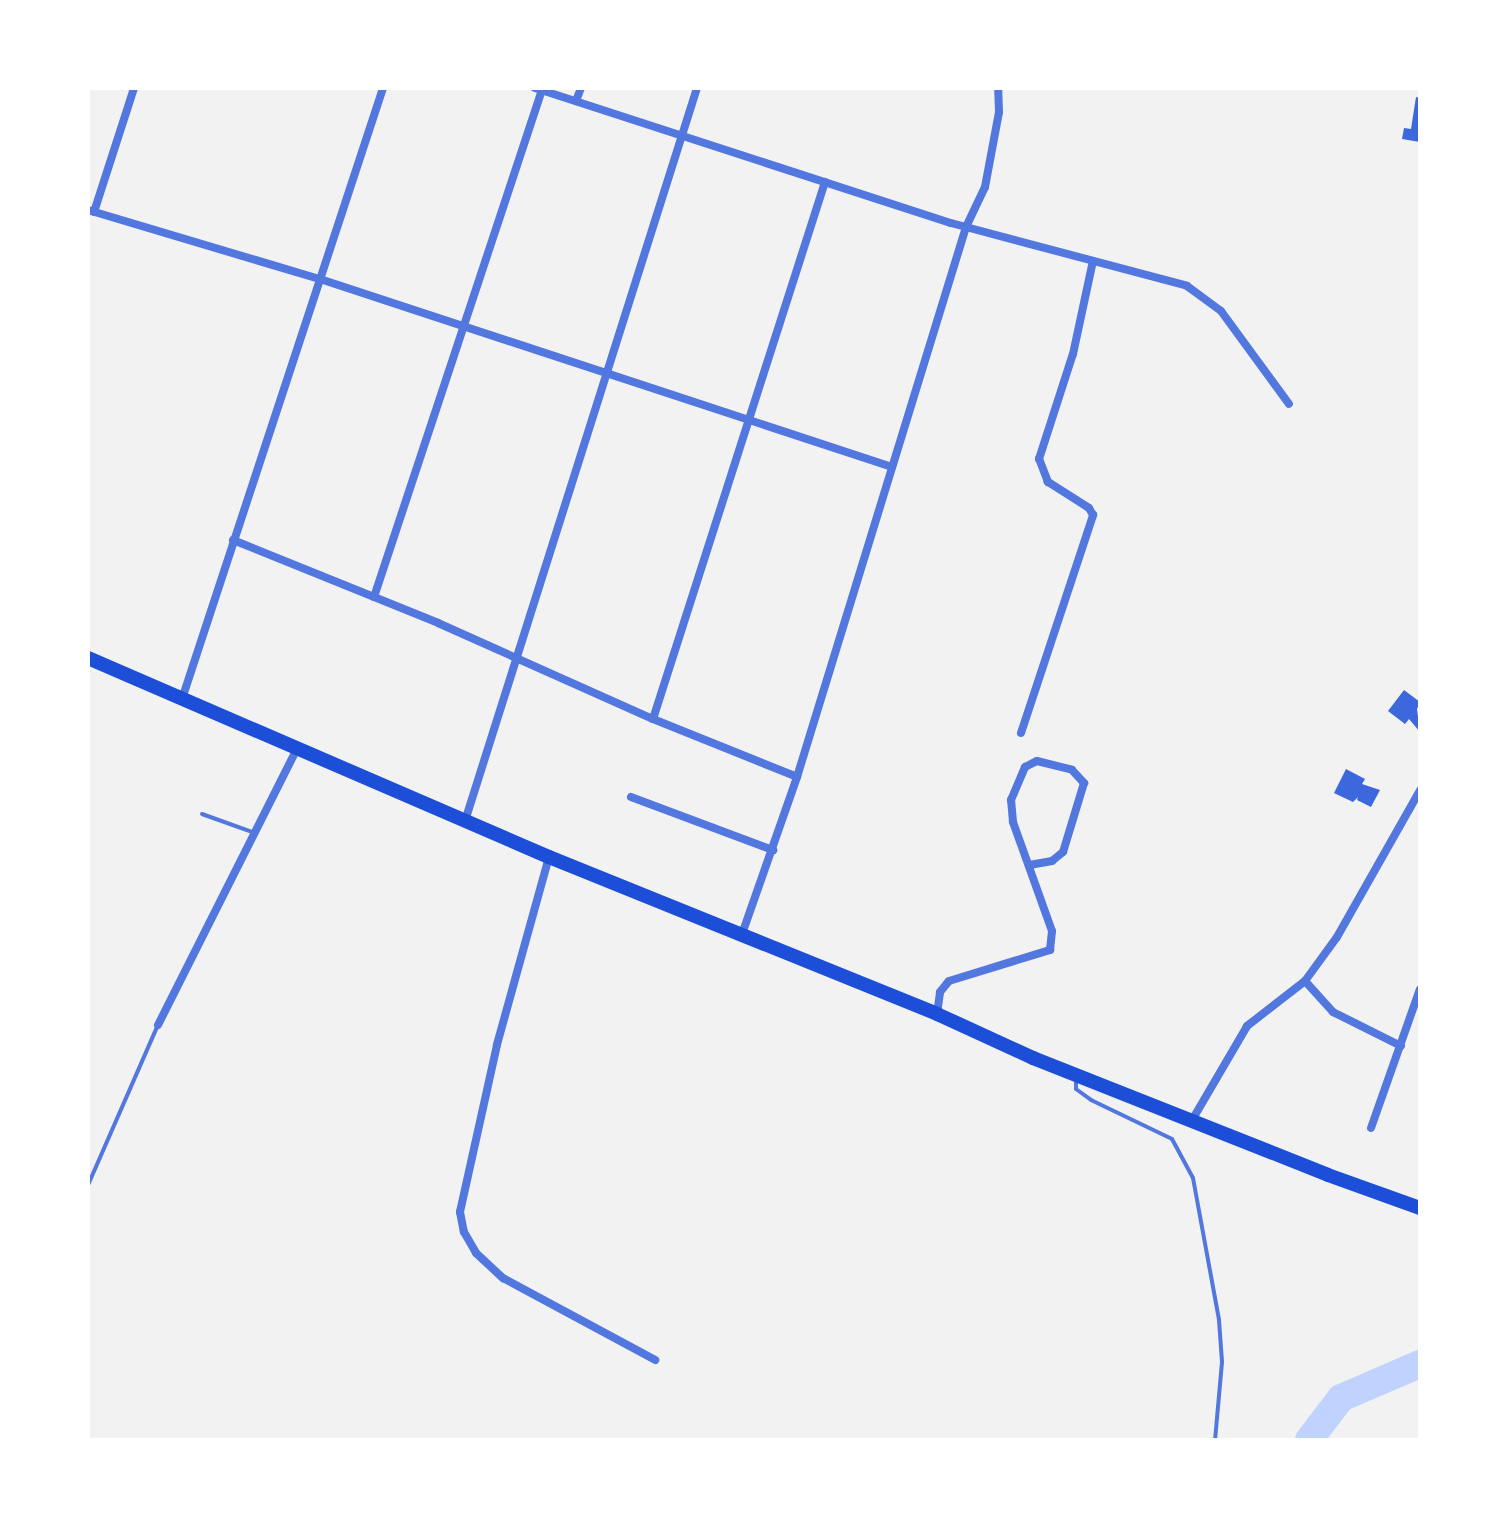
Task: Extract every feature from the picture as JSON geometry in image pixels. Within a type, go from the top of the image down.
[{"type":"main road","points":[[88,658],[741,937],[937,1014],[1191,1122],[1420,1208]]},
{"type":"street","points":[[134,88],[91,211],[323,280],[892,467]]},
{"type":"street","points":[[182,700],[233,540],[323,280],[383,88]]},
{"type":"street","points":[[576,101],[581,88]]},
{"type":"street","points":[[465,821],[697,88]]},
{"type":"street","points":[[741,937],[797,777],[966,227],[985,187],[999,112],[998,88]]},
{"type":"street","points":[[374,597],[538,89],[966,227],[1187,286],[1202,294],[1221,311],[1289,404]]},
{"type":"street","points":[[653,719],[825,182]]},
{"type":"street","points":[[1021,733],[1093,515],[1089,508],[1048,482],[1039,459],[1073,354],[1093,261]]},
{"type":"street","points":[[233,540],[797,777]]},
{"type":"street","points":[[158,1025],[252,832],[297,749]]},
{"type":"street","points":[[937,1014],[940,992],[949,981],[1050,950],[1052,931],[1013,822],[1011,800],[1016,782],[1025,767],[1037,761],[1072,770],[1084,783],[1063,852],[1052,861],[1029,865]]},
{"type":"street","points":[[1191,1122],[1247,1026],[1305,981],[1337,937],[1420,790]]},
{"type":"street","points":[[631,797],[773,850]]},
{"type":"street","points":[[549,857],[497,1045],[460,1212],[464,1232],[476,1253],[503,1278],[655,1360]]},
{"type":"street","points":[[1305,981],[1333,1012],[1401,1046]]},
{"type":"street","points":[[1371,1128],[1420,989]]},
{"type":"lane","points":[[202,814],[252,832]]},
{"type":"lane","points":[[88,1185],[158,1025]]},
{"type":"lane","points":[[1077,1075],[1076,1089],[1091,1100],[1172,1139],[1193,1178],[1220,1334],[1222,1362],[1215,1440]]},
{"type":"building","points":[[1416,97],[1420,98],[1420,142],[1402,139],[1404,128],[1411,129]]},
{"type":"building","points":[[1404,690],[1420,702],[1417,709],[1420,732],[1409,719],[1405,724],[1388,711]]},
{"type":"building","points":[[1346,769],[1365,779],[1362,784],[1380,790],[1371,807],[1357,800],[1358,797],[1353,802],[1334,793]]},
{"type":"waterway","points":[[1309,1440],[1341,1398],[1420,1364]]}]
